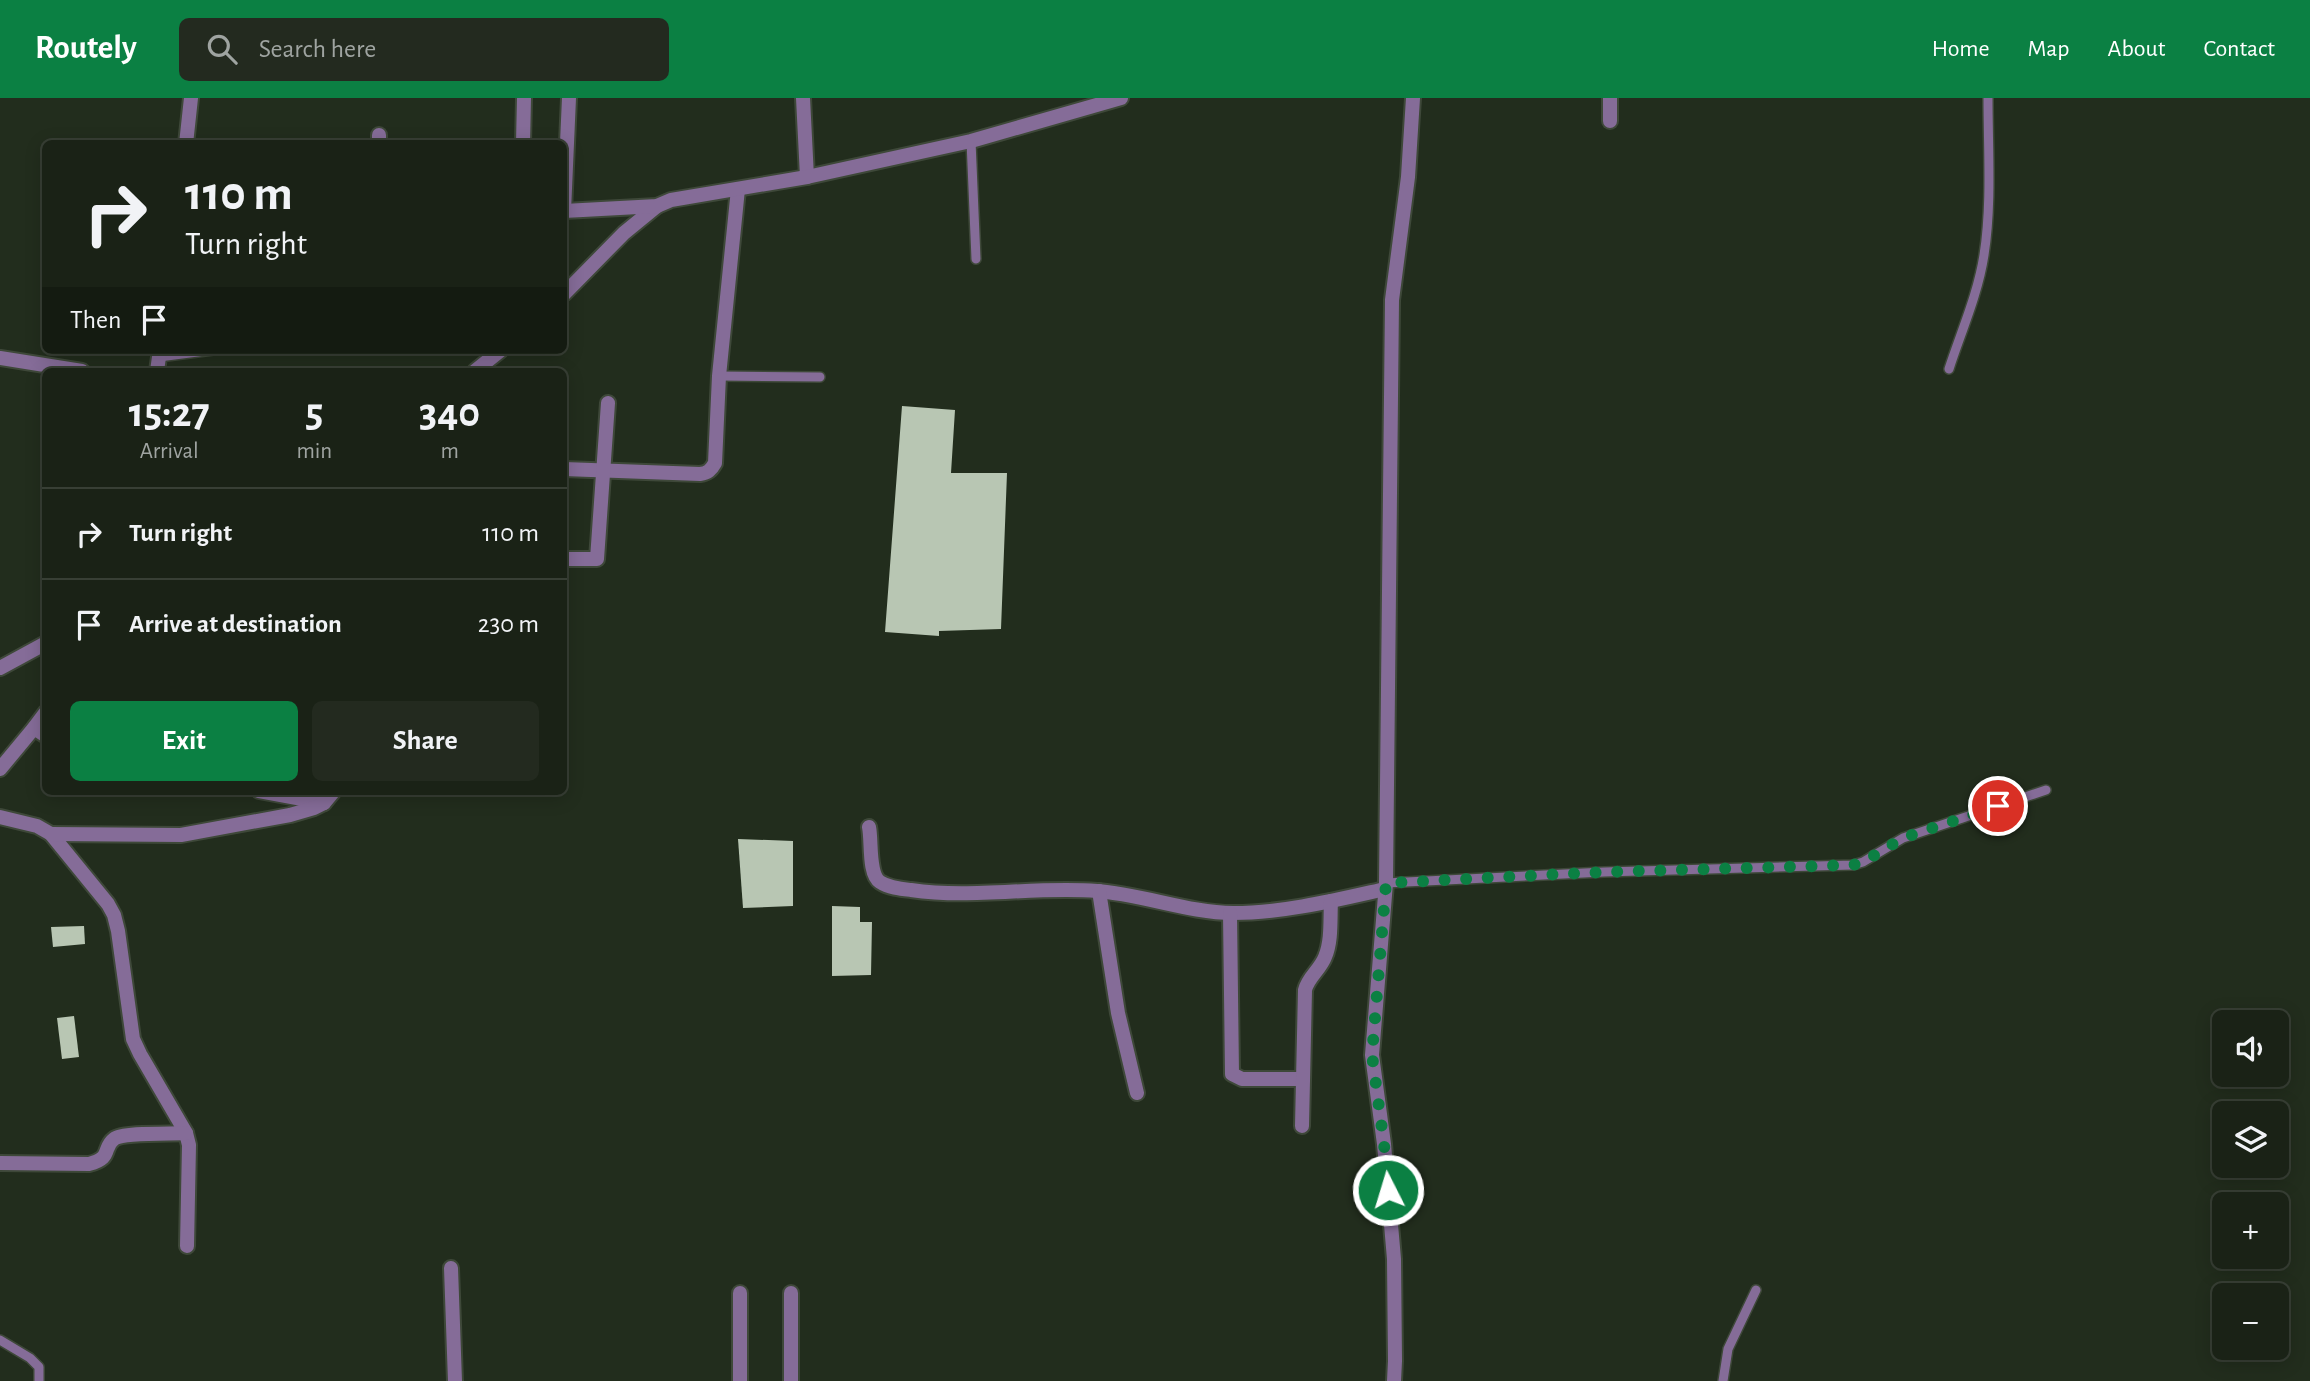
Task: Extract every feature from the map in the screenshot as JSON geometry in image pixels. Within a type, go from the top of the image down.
[{"type":"street","points":[[186,140],[191,98]]},
{"type":"street","points":[[523,140],[524,98]]},
{"type":"street","points":[[567,143],[569,98]]},
{"type":"street","points":[[803,98],[807,177]]},
{"type":"street","points":[[567,291],[624,233],[657,206],[671,200],[807,177],[971,142],[1121,98]]},
{"type":"street","points":[[1394,1381],[1394,1259],[1384,1144],[1372,1055],[1385,886],[1392,300],[1408,177],[1413,98]]},
{"type":"street","points":[[1609,121],[1610,98]]},
{"type":"street","points":[[567,469],[700,474],[712,469],[715,463],[719,376],[738,189]]},
{"type":"street","points":[[567,211],[657,206]]},
{"type":"street","points":[[479,368],[496,354]]},
{"type":"street","points":[[0,358],[63,368]]},
{"type":"street","points":[[567,559],[597,559],[608,403]]},
{"type":"street","points":[[0,668],[42,645]]},
{"type":"street","points":[[0,769],[40,732]]},
{"type":"street","points":[[281,795],[324,803]]},
{"type":"street","points":[[51,834],[181,835],[290,815],[314,808],[324,803],[331,795]]},
{"type":"street","points":[[0,817],[37,826],[51,834],[114,915],[133,1039],[139,1055],[186,1133],[190,1161],[187,1246]]},
{"type":"street","points":[[869,827],[875,877],[881,883],[895,888],[928,892],[976,894],[1100,891],[1230,913],[1331,901],[1385,886]]},
{"type":"street","points":[[1100,891],[1118,1013],[1137,1093]]},
{"type":"street","points":[[1302,1126],[1305,990],[1307,982],[1324,961],[1327,952],[1331,901]]},
{"type":"street","points":[[1230,913],[1231,1074],[1242,1079],[1303,1079]]},
{"type":"street","points":[[0,1163],[89,1164],[99,1162],[106,1156],[111,1142],[122,1135],[186,1133]]},
{"type":"street","points":[[452,1268],[454,1381]]},
{"type":"street","points":[[740,1293],[740,1381]]},
{"type":"street","points":[[791,1293],[791,1381]]},
{"type":"lane","points":[[1949,369],[1979,279],[1984,255],[1988,216],[1988,98]]},
{"type":"lane","points":[[971,142],[976,259]]},
{"type":"lane","points":[[158,359],[189,354]]},
{"type":"lane","points":[[719,376],[820,377]]},
{"type":"lane","points":[[1385,886],[1604,872],[1853,865],[1863,862],[1903,838],[2046,790]]},
{"type":"lane","points":[[1723,1381],[1728,1349],[1756,1290]]},
{"type":"lane","points":[[0,1340],[30,1358],[39,1367],[39,1381]]},
{"type":"building","points":[[902,406],[955,410],[951,473],[1007,473],[1001,629],[939,631],[939,636],[885,632]]},
{"type":"building","points":[[738,839],[793,841],[793,906],[743,908]]},
{"type":"building","points":[[832,906],[860,907],[860,922],[872,922],[871,975],[832,976]]},
{"type":"building","points":[[84,926],[85,944],[53,947],[51,927]]},
{"type":"building","points":[[74,1016],[79,1057],[62,1059],[57,1018]]},
{"type":"route","points":[[1388,1190],[1372,1055],[1386,883],[1604,872],[1853,865],[1863,862],[1903,838],[1998,806]]}]
